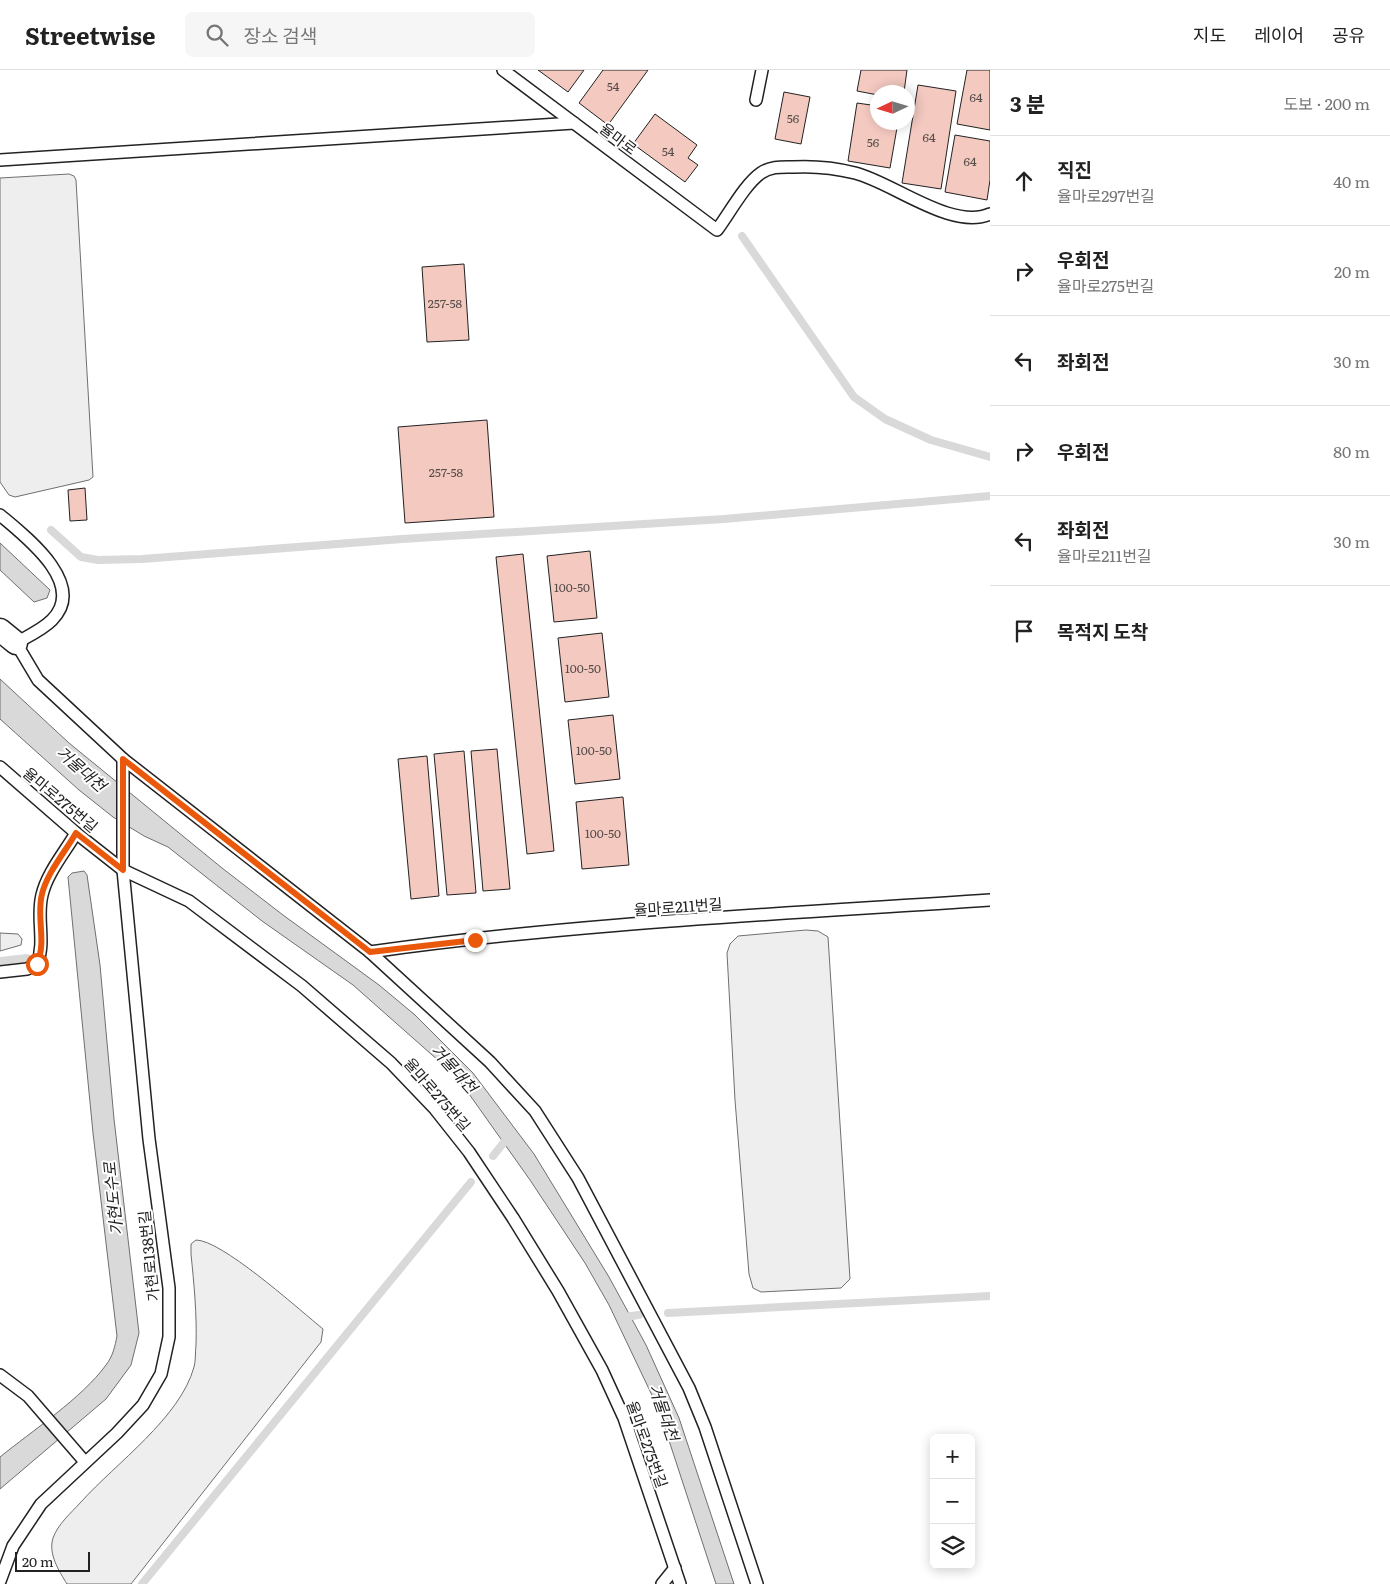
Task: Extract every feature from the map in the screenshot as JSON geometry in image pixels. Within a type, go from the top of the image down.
[{"type":"lane","name":"율마로","points":[[503,70],[717,230],[750,185],[760,174],[772,168],[810,166],[855,173],[884,184],[919,204],[970,218],[982,218],[990,214]]},
{"type":"lane","points":[[756,100],[762,70]]},
{"type":"lane","points":[[0,160],[574,123]]},
{"type":"lane","points":[[0,515],[36,546],[56,571],[62,592],[59,609],[52,620],[8,636],[38,680],[123,759],[370,952],[490,1062],[534,1111],[578,1178],[689,1388],[705,1427],[757,1584]]},
{"type":"lane","name":"가현로138번길","points":[[0,1581],[13,1546],[41,1504],[81,1457],[117,1433],[143,1405],[161,1374],[169,1337],[169,1288],[149,1139],[123,870],[123,759]]},
{"type":"lane","name":"율마로275번길","points":[[0,767],[76,833],[123,870],[188,901],[302,986],[391,1063],[435,1109],[468,1152],[513,1218],[558,1291],[594,1356],[624,1418],[680,1584]]},
{"type":"lane","points":[[0,972],[27,969],[37,964],[42,953],[42,895],[54,869],[76,833]]},
{"type":"lane","name":"율마로211번길","points":[[370,952],[425,944],[643,923],[990,900]]},
{"type":"lane","points":[[0,1375],[28,1396],[81,1457]]},
{"type":"lane","points":[[662,1584],[675,1568]]},
{"type":"shaded area","points":[[69,174],[74,176],[76,180],[93,477],[89,480],[15,497],[9,495],[0,482],[0,178]]},
{"type":"shaded area","points":[[806,930],[818,931],[828,937],[850,1279],[841,1288],[761,1292],[753,1288],[749,1274],[735,1100],[727,953],[730,944],[738,936]]},
{"type":"shaded area","points":[[0,933],[18,934],[22,939],[21,945],[0,951]]},
{"type":"shaded area","points":[[196,1240],[222,1250],[275,1289],[323,1329],[321,1342],[131,1584],[67,1584],[55,1562],[52,1550],[53,1538],[58,1528],[95,1487],[161,1422],[187,1386],[195,1362],[196,1322],[191,1244]]},
{"type":"water","points":[[0,543],[50,590],[47,598],[34,602],[0,570]]},
{"type":"water","name":"거물대천","points":[[0,679],[69,743],[222,868],[379,985],[415,1015],[473,1073],[534,1154],[609,1277],[646,1345],[679,1418],[734,1584],[716,1584],[659,1410],[609,1305],[585,1263],[530,1180],[457,1077],[353,985],[262,921],[168,847],[144,836],[113,817],[79,790],[0,719]]},
{"type":"water","name":"가현도수로","points":[[84,871],[87,875],[100,965],[114,1119],[139,1333],[131,1365],[106,1399],[0,1489],[0,1457],[84,1390],[106,1365],[117,1336],[93,1133],[68,877],[72,873]]},
{"type":"building","points":[[538,70],[584,70],[568,92]]},
{"type":"building","points":[[603,70],[648,70],[608,125],[579,103]]},
{"type":"building","points":[[861,70],[907,70],[905,85],[870,85],[870,93],[857,91]]},
{"type":"building","points":[[967,70],[990,70],[990,130],[957,124]]},
{"type":"building","points":[[918,85],[956,91],[941,189],[902,183],[911,130],[915,130],[915,103]]},
{"type":"building","points":[[784,92],[810,97],[801,144],[775,139]]},
{"type":"building","points":[[857,103],[870,105],[870,130],[897,130],[890,168],[848,161]]},
{"type":"building","points":[[655,114],[697,145],[688,158],[698,165],[685,182],[633,144]]},
{"type":"building","points":[[955,135],[990,141],[990,180],[987,200],[945,192]]},
{"type":"building","points":[[464,264],[469,340],[427,342],[422,267]]},
{"type":"building","points":[[487,420],[494,517],[405,523],[398,427]]},
{"type":"building","points":[[85,488],[87,520],[70,521],[68,490]]},
{"type":"building","points":[[590,551],[597,618],[554,622],[547,556]]},
{"type":"building","points":[[523,554],[554,851],[527,854],[496,557]]},
{"type":"building","points":[[602,633],[609,697],[565,702],[558,638]]},
{"type":"building","points":[[613,715],[620,779],[575,784],[568,720]]},
{"type":"building","points":[[497,749],[510,889],[483,891],[471,751]]},
{"type":"building","points":[[464,751],[476,893],[447,895],[434,754]]},
{"type":"building","points":[[427,756],[439,896],[411,899],[398,759]]},
{"type":"building","points":[[623,797],[629,865],[582,869],[576,802]]},
{"type":"waterway","points":[[742,236],[854,397],[885,419],[931,440],[990,457]]},
{"type":"waterway","points":[[51,530],[81,557],[98,560],[142,559],[402,539],[724,519],[990,496]]},
{"type":"waterway","points":[[0,961],[27,958]]},
{"type":"waterway","points":[[493,1156],[509,1136]]},
{"type":"waterway","points":[[142,1584],[471,1182]]},
{"type":"waterway","points":[[668,1313],[990,1296]]},
{"type":"waterway","points":[[623,1317],[639,1315]]},
{"type":"route","points":[[37,964],[42,953],[42,895],[54,869],[76,833],[123,870],[123,759],[370,952],[425,944],[475,940]]}]
